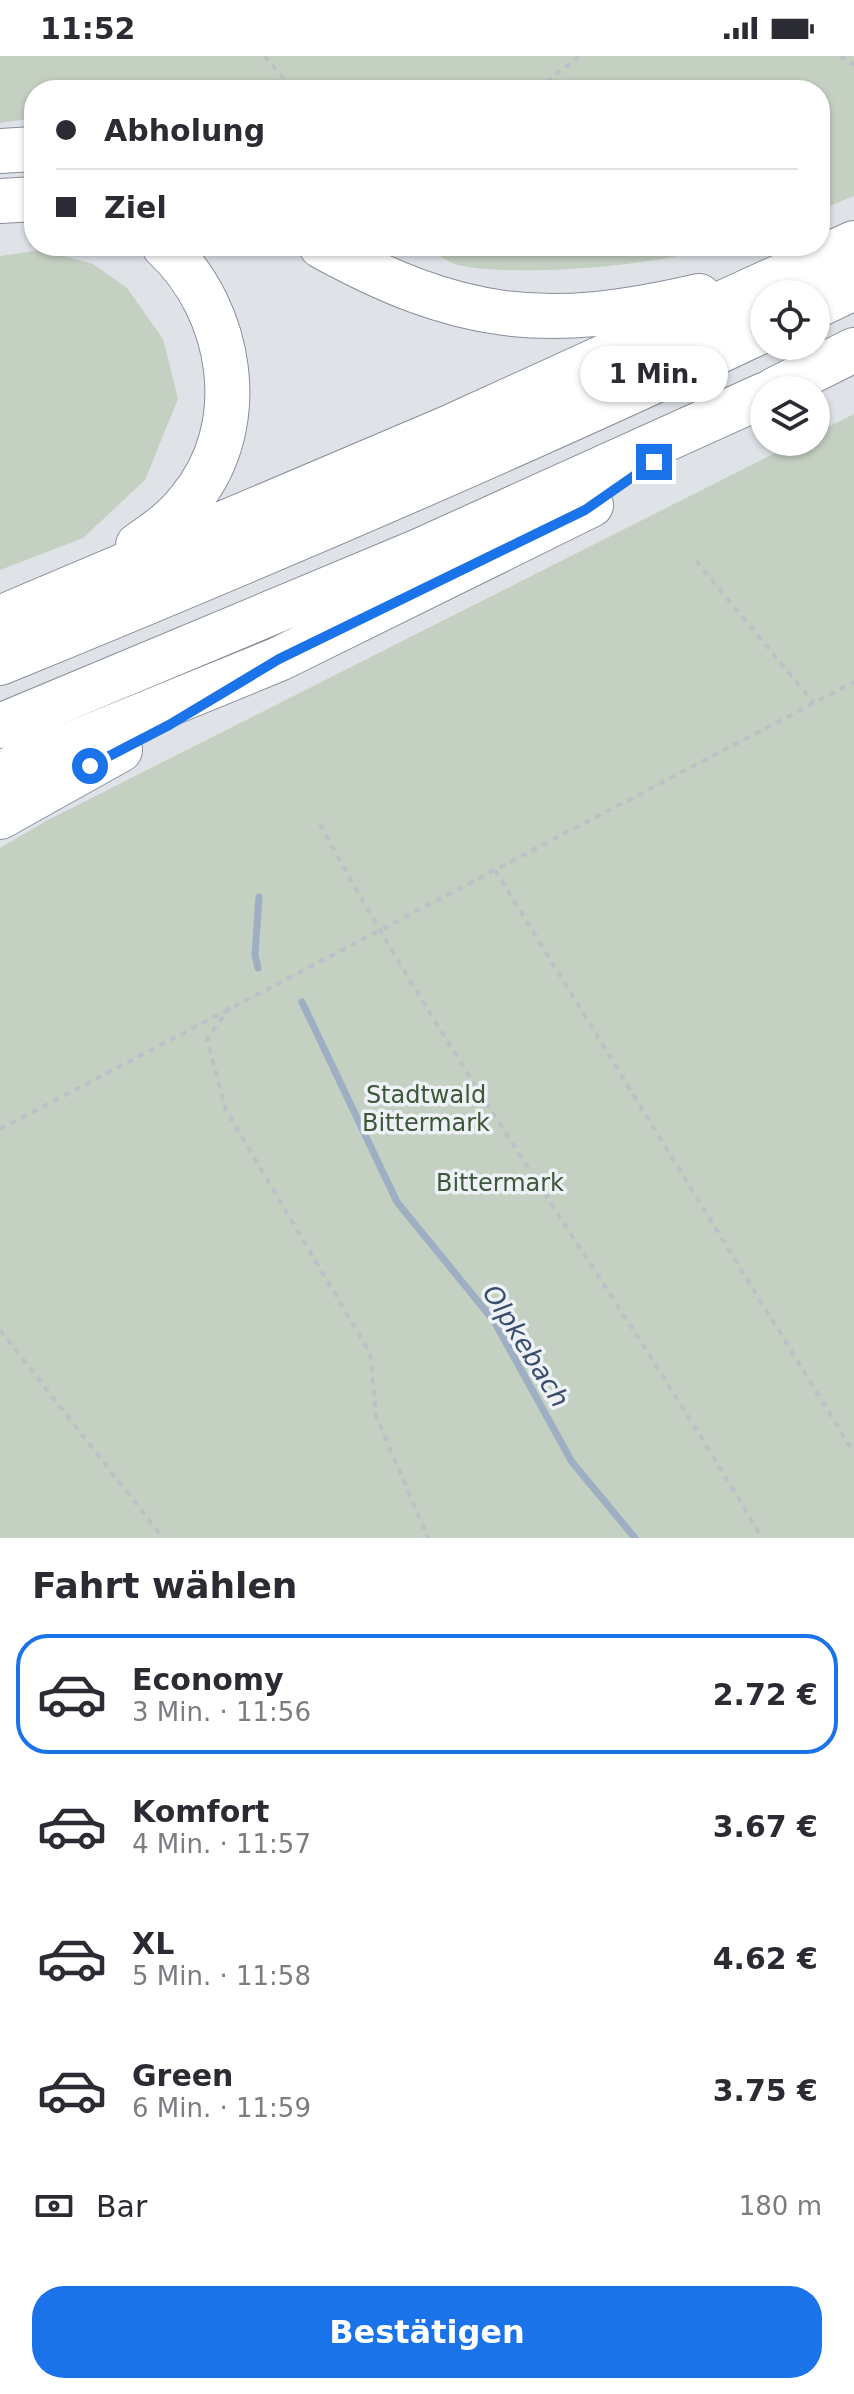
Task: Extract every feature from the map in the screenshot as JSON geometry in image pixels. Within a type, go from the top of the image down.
[{"type":"highway","points":[[0,151],[24,150]]},
{"type":"highway","points":[[0,201],[24,200]]},
{"type":"highway","points":[[62,594],[166,526],[191,500],[222,438],[227,375],[216,319],[195,284],[172,256]]},
{"type":"highway","points":[[339,256],[374,275],[432,298],[523,316],[585,316],[680,300],[769,277],[824,256]]},
{"type":"highway","points":[[0,618],[448,428],[826,256]]},
{"type":"highway","points":[[830,299],[854,288]]},
{"type":"highway","points":[[0,663],[420,486],[750,336]]},
{"type":"highway","points":[[802,376],[854,350]]},
{"type":"highway","points":[[0,726],[227,634],[750,402]]},
{"type":"highway","points":[[0,773],[279,659],[585,510],[723,415]]},
{"type":"highway","points":[[0,817],[169,725],[279,659]]},
{"type":"path","points":[[264,56],[285,80]]},
{"type":"path","points":[[549,80],[579,56]]},
{"type":"path","points":[[840,56],[854,65]]},
{"type":"path","points":[[696,561],[814,703]]},
{"type":"path","points":[[0,1129],[854,682]]},
{"type":"path","points":[[320,824],[377,929],[695,1424],[762,1538]]},
{"type":"path","points":[[495,870],[854,1453]]},
{"type":"path","points":[[232,1005],[207,1039],[226,1110],[370,1353],[376,1416],[428,1538]]},
{"type":"path","points":[[0,1330],[163,1538]]},
{"type":"green space","points":[[0,56],[854,56],[854,196],[830,206],[830,80],[24,80],[24,119],[0,123]]},
{"type":"green space","points":[[24,253],[24,256],[64,256],[93,264],[127,288],[163,339],[178,399],[145,480],[83,538],[0,570],[0,256]]},
{"type":"green space","points":[[440,256],[676,256],[554,270],[488,269],[457,265]]},
{"type":"green space","name":"Stadtwald Bittermark","points":[[854,414],[854,1538],[0,1538],[0,848],[48,820],[769,456],[830,456],[830,426]]},
{"type":"waterway","name":"Olpkebach","points":[[258,968],[255,955],[259,897]]},
{"type":"waterway","name":"Olpkebach","points":[[302,1002],[397,1202],[494,1321],[572,1462],[635,1538]]},
{"type":"route","points":[[90,766],[169,725],[279,659],[585,510],[654,462]]},
{"type":"park label","name":"Bittermark","points":[[500,1183]]}]
